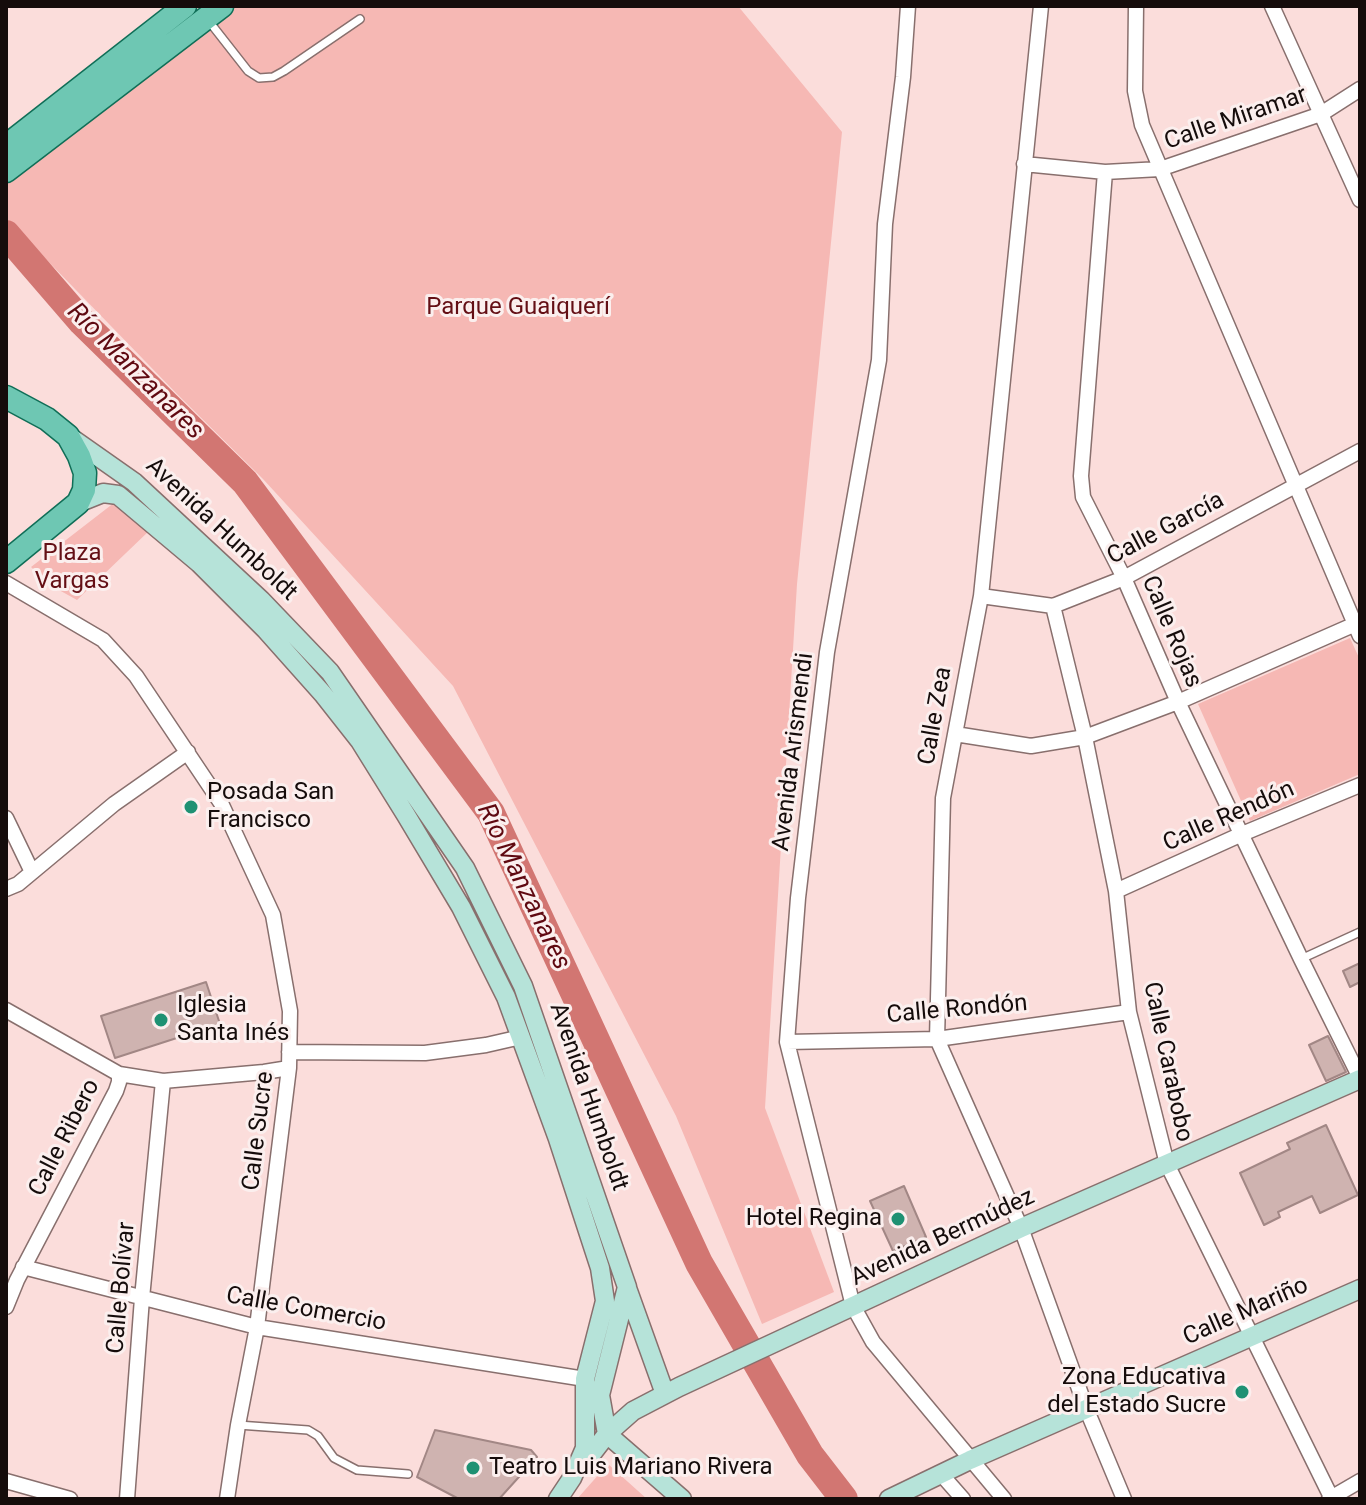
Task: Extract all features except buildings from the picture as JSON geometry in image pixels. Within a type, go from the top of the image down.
[{"type":"main road","points":[[8,161],[185,6]]},
{"type":"main road","points":[[8,161],[214,12]]},
{"type":"main road","name":"Avenida Humboldt","points":[[6,397],[47,419],[134,482],[261,600],[330,672],[465,868],[523,986],[627,1287],[672,1391]]},
{"type":"main road","points":[[6,562],[78,503],[84,490],[85,473],[68,436]]},
{"type":"main road","name":"Avenida Humboldt","points":[[78,503],[103,493],[118,495],[199,563],[266,630],[323,694],[360,741],[461,907],[506,997],[558,1139],[600,1268],[605,1301],[585,1379],[585,1448],[572,1478],[558,1499]]},
{"type":"main road","name":"Avenida Bermúdez","points":[[572,1478],[607,1434],[633,1411],[672,1391],[1021,1228],[1360,1079]]},
{"type":"main road","points":[[627,1287],[600,1395],[607,1434],[682,1499]]},
{"type":"main road","name":"Calle Mariño","points":[[890,1499],[1086,1408],[1360,1289]]},
{"type":"main road","points":[[551,1499],[572,1478]]},
{"type":"street","name":"Avenida Arismendi","points":[[908,6],[903,77],[885,224],[879,360],[827,652],[798,898],[787,1042],[853,1306],[873,1342],[1004,1499]]},
{"type":"street","name":"Calle Zea","points":[[1041,6],[981,596],[943,798],[937,1039],[1021,1228],[1086,1408],[1124,1499]]},
{"type":"street","points":[[955,734],[1031,746],[1085,737],[1358,627],[1142,125],[1135,91],[1136,6]]},
{"type":"street","points":[[1272,6],[1360,200]]},
{"type":"street","name":"Calle Miramar","points":[[1024,164],[1105,172],[1160,169],[1321,114],[1360,89]]},
{"type":"street","name":"Calle Rojas","points":[[1105,172],[1081,476],[1083,497],[1360,1079]]},
{"type":"street","name":"Calle García","points":[[981,596],[1053,606],[1124,578],[1360,451]]},
{"type":"street","name":"Calle Sucre","points":[[6,583],[103,640],[136,676],[221,803],[273,915],[290,1011],[289,1060],[257,1327],[227,1499]]},
{"type":"street","name":"Calle Carabobo","points":[[1053,606],[1085,737],[1116,891],[1129,1012],[1167,1164],[1331,1498]]},
{"type":"street","points":[[6,889],[18,884],[114,804],[188,752]]},
{"type":"street","name":"Calle Rendón","points":[[1116,891],[1360,785]]},
{"type":"street","points":[[6,818],[32,872]]},
{"type":"street","points":[[6,1010],[119,1074],[163,1081],[264,1072],[289,1060],[425,1053],[521,1037]]},
{"type":"street","name":"Calle Rondón","points":[[787,1042],[937,1039],[1129,1012]]},
{"type":"street","name":"Calle Ribero","points":[[6,1307],[23,1267],[116,1091],[119,1074]]},
{"type":"street","name":"Calle Bolívar","points":[[127,1499],[163,1081]]},
{"type":"street","name":"Calle Comercio","points":[[23,1267],[257,1327],[585,1379]]},
{"type":"street","points":[[941,1474],[963,1499]]},
{"type":"street","points":[[6,1481],[70,1499]]},
{"type":"street","points":[[1331,1498],[1360,1481]]},
{"type":"lane","points":[[214,12],[248,71],[259,78],[273,77],[284,71],[360,19]]},
{"type":"lane","points":[[1301,959],[1360,932]]},
{"type":"lane","points":[[238,1425],[308,1430],[318,1436],[334,1458],[357,1470],[408,1474]]},
{"type":"green space","name":"Parque Guaiquerí","points":[[232,6],[738,6],[842,132],[797,584],[765,1108],[834,1292],[762,1324],[676,1116],[453,686],[263,479],[6,218],[6,183]]},
{"type":"green space","name":"Plaza Vargas","points":[[119,499],[150,530],[77,600],[50,585],[31,567]]},
{"type":"green space","points":[[1350,638],[1360,660],[1360,774],[1250,821],[1198,704]]},
{"type":"green space","points":[[608,1464],[647,1499],[577,1499]]},
{"type":"waterway","name":"Río Manzanares","points":[[6,234],[82,322],[245,482],[491,813],[699,1263],[810,1455],[844,1499]]},
{"type":"place","name":"Posada San Francisco","points":[[191,807]]},
{"type":"place","name":"Iglesia Santa Inés","points":[[161,1020]]},
{"type":"place","name":"Hotel Regina","points":[[898,1219]]},
{"type":"place","name":"Zona Educativa del Estado Sucre","points":[[1242,1392]]},
{"type":"place","name":"Teatro Luis Mariano Rivera","points":[[473,1468]]}]
